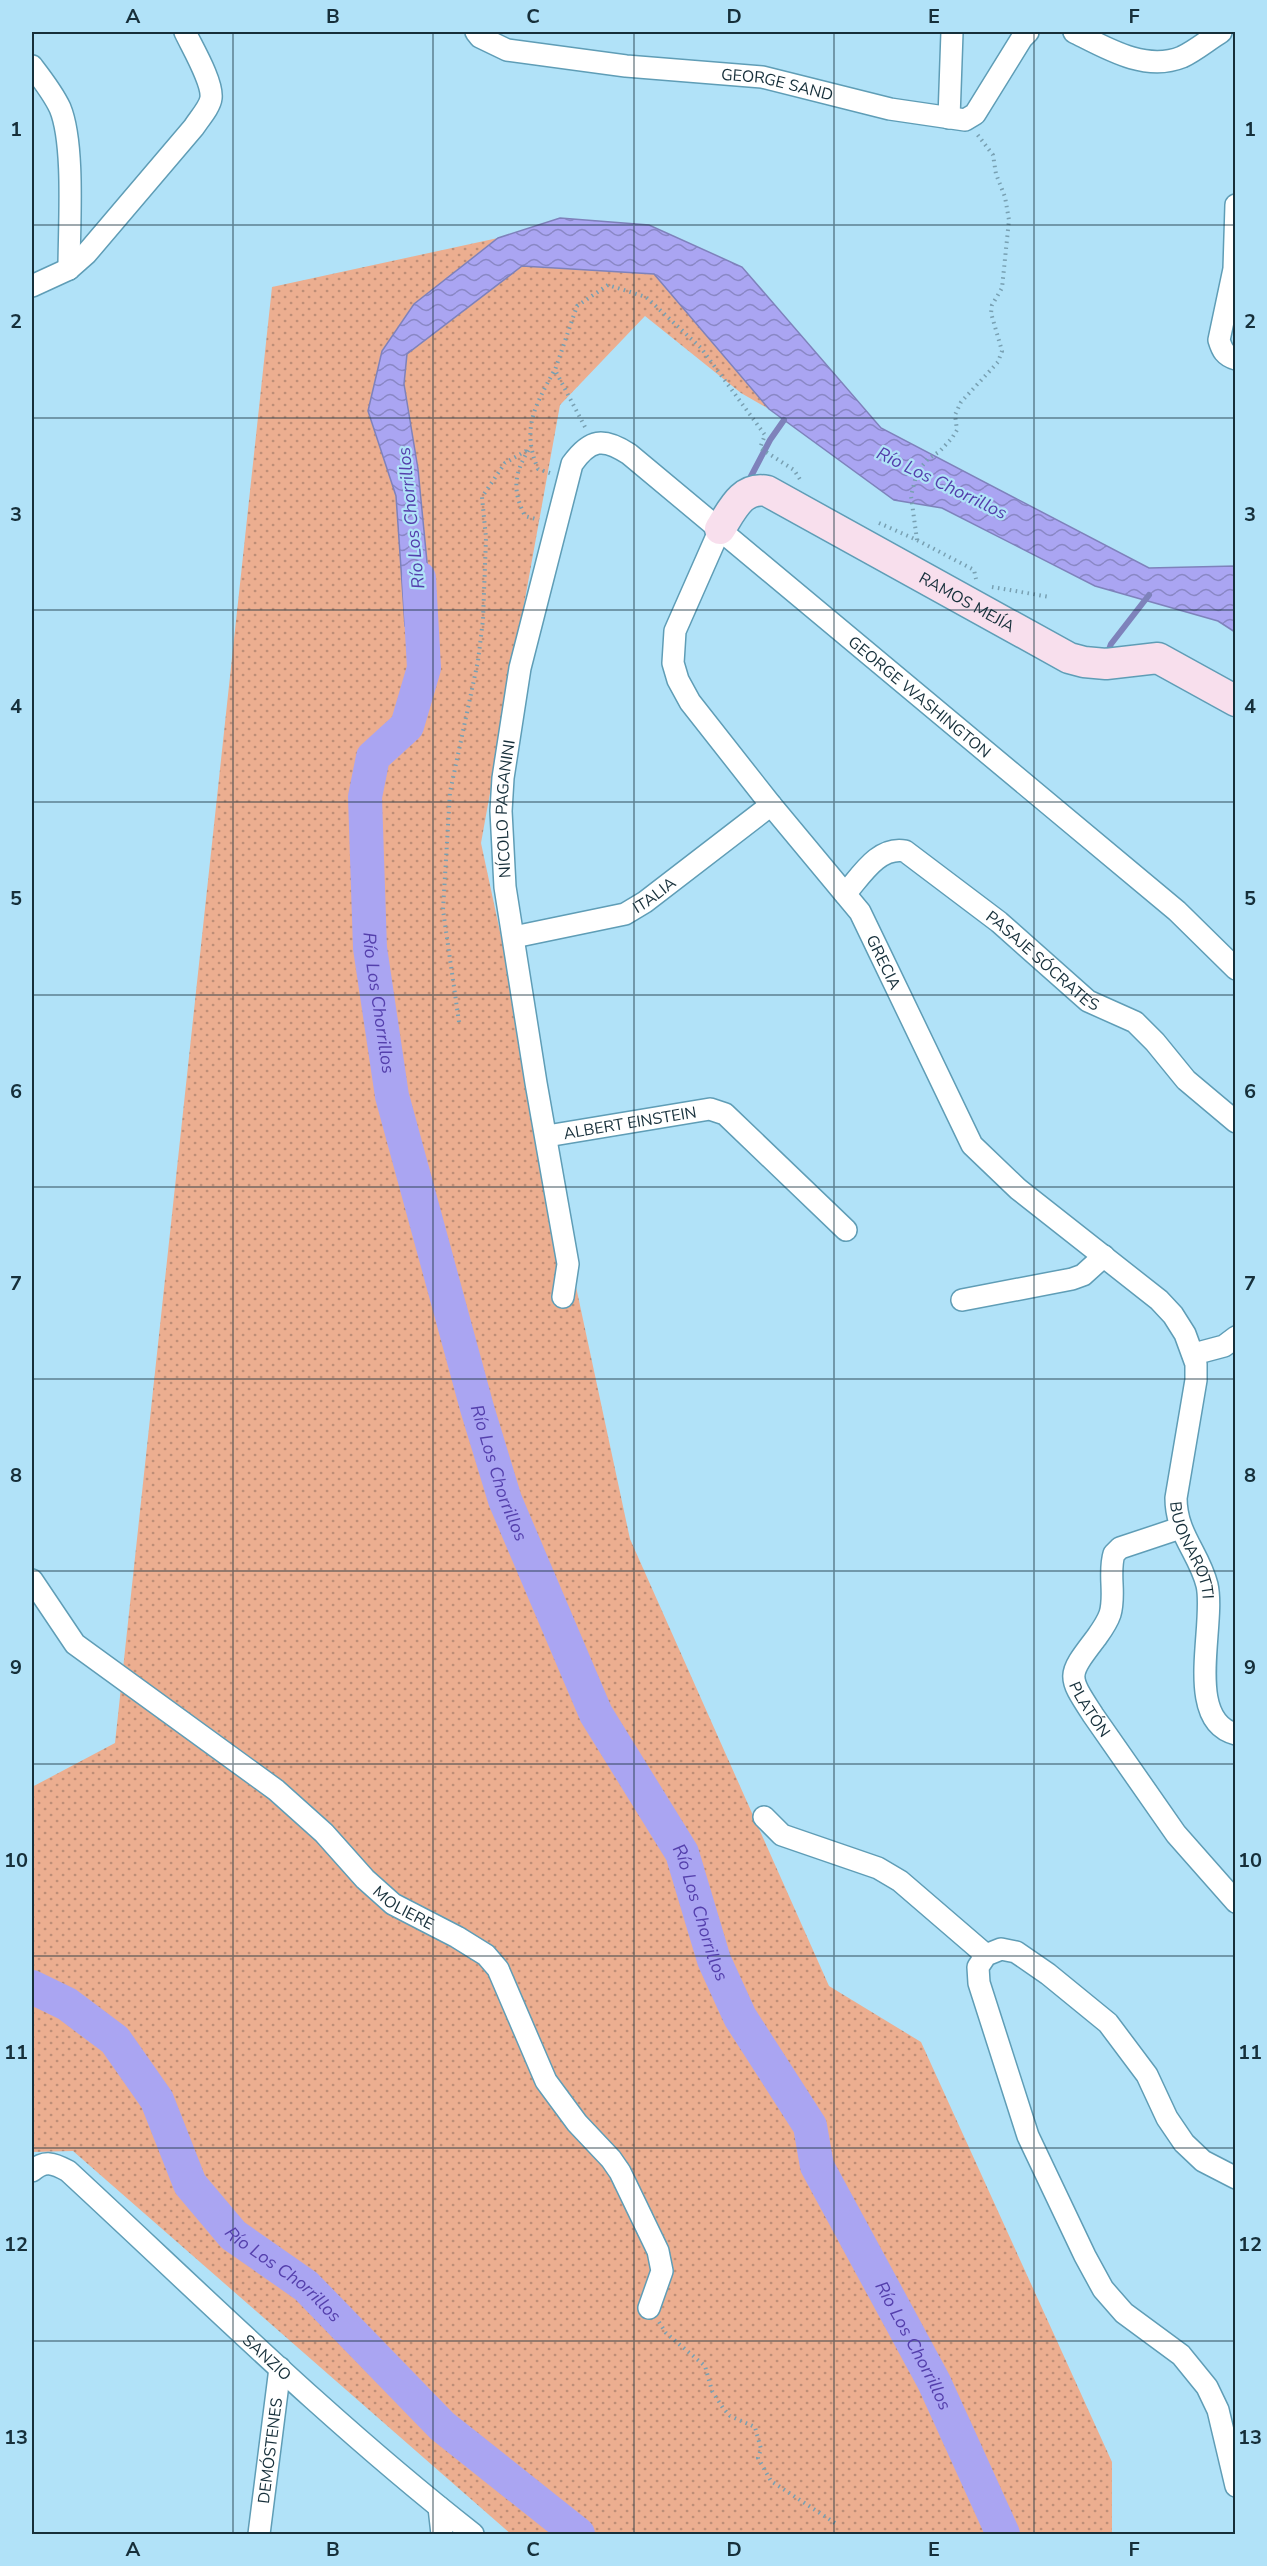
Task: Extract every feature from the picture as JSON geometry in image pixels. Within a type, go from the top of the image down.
[{"type":"street","points":[[32,286],[69,269],[86,254],[194,127],[211,98],[209,83],[185,32]]},
{"type":"street","points":[[952,32],[957,119],[975,114],[1028,32]]},
{"type":"street","points":[[1074,32],[1142,62],[1161,63],[1183,56],[1221,32]]},
{"type":"street","name":"GEORGE SAND","points":[[478,34],[507,50],[626,66],[762,77],[890,109],[957,119]]},
{"type":"street","points":[[32,66],[59,107],[64,120],[68,149],[69,269]]},
{"type":"street","points":[[1236,205],[1234,268],[1220,340],[1222,350],[1228,357],[1236,359]]},
{"type":"street","name":"GEORGE WASHINGTON","points":[[594,444],[607,442],[629,454],[1177,911],[1236,969]]},
{"type":"street","name":"NÍCOLO PAGANINI","points":[[563,1297],[568,1264],[505,887],[501,812],[503,778],[520,668],[572,464],[583,449],[594,444]]},
{"type":"street","name":"RAMOS MEJÍA","points":[[720,529],[739,499],[758,489],[767,490],[1069,658],[1106,664],[1158,658],[1236,701]]},
{"type":"street","name":"GRECIA","points":[[720,529],[675,631],[673,663],[678,680],[690,702],[845,894],[871,932],[972,1145],[1018,1189],[1159,1300],[1173,1315],[1194,1354]]},
{"type":"street","name":"ITALIA","points":[[514,937],[625,914],[645,902],[771,805]]},
{"type":"street","name":"PASAJE SÓCRATES","points":[[845,894],[886,852],[905,851],[999,922],[1088,1001],[1135,1022],[1155,1042],[1186,1080],[1236,1122]]},
{"type":"street","name":"ALBERT EINSTEIN","points":[[547,1136],[710,1109],[725,1114],[846,1230]]},
{"type":"street","points":[[962,1300],[1072,1279],[1083,1275],[1104,1256]]},
{"type":"street","points":[[1194,1354],[1224,1346],[1236,1337]]},
{"type":"street","name":"BUONAROTTI","points":[[1194,1354],[1196,1380],[1176,1498],[1180,1528],[1208,1589],[1207,1707],[1221,1728],[1236,1734]]},
{"type":"street","name":"PLATÓN","points":[[1180,1528],[1120,1548],[1114,1554],[1110,1614],[1104,1628],[1074,1668],[1074,1677],[1076,1686],[1093,1715],[1176,1834],[1236,1902]]},
{"type":"street","name":"MOLIERE","points":[[32,1580],[75,1644],[276,1790],[324,1833],[365,1879],[393,1904],[457,1937],[486,1955],[498,1969],[546,2081],[577,2123],[611,2159],[620,2172],[658,2251],[662,2271],[649,2308]]},
{"type":"street","points":[[764,1817],[782,1835],[878,1868],[900,1881],[986,1955]]},
{"type":"street","points":[[1236,2178],[1203,2161],[1185,2143],[1167,2118],[1146,2075],[1108,2023],[1048,1974],[1016,1952],[1001,1948],[986,1955],[978,1967],[980,1983],[1028,2136],[1103,2289],[1124,2313],[1181,2355],[1207,2387],[1218,2410],[1236,2486]]},
{"type":"street","name":"SANZIO","points":[[32,2171],[41,2164],[52,2163],[68,2171],[280,2368],[474,2535]]},
{"type":"street","name":"DEMÓSTENES","points":[[259,2535],[280,2368]]},
{"type":"street","points":[[439,2507],[442,2535]]},
{"type":"path","points":[[917,540],[911,496],[913,479],[921,466],[952,438],[958,424],[956,415],[961,402],[998,362],[1002,351],[991,313],[992,304],[1002,288],[1009,220],[1005,197],[996,174],[993,155],[957,119]]},
{"type":"path","points":[[557,524],[525,516],[516,498],[518,467],[529,449],[534,409],[555,370],[577,306],[608,285],[646,297],[701,348],[765,435],[760,448],[794,470],[806,487]]},
{"type":"path","points":[[555,370],[594,444]]},
{"type":"path","points":[[529,449],[538,469],[568,479]]},
{"type":"path","points":[[459,1022],[442,910],[450,792],[477,661],[483,620],[486,538],[482,497],[505,463],[529,449]]},
{"type":"path","points":[[874,521],[917,540],[974,570],[978,584]]},
{"type":"path","points":[[988,586],[1050,597]]},
{"type":"path","points":[[649,2308],[666,2333],[705,2366],[712,2391],[730,2416],[755,2427],[761,2449],[758,2458],[771,2481],[835,2523]]},
{"type":"shaded area","points":[[498,238],[522,266],[654,274],[769,409],[741,393],[645,316],[560,405],[481,843],[630,1539],[829,1986],[921,2042],[1112,2462],[1112,2534],[511,2534],[73,2151],[32,2152],[32,1787],[115,1743],[272,287]]},
{"type":"water","points":[[560,218],[649,225],[742,267],[881,428],[1149,568],[1235,566],[1235,632],[1218,621],[1095,586],[942,508],[894,500],[769,409],[654,274],[522,266],[407,354],[404,384],[418,469],[433,624],[405,626],[396,496],[368,411],[382,351],[414,304],[498,238]]},
{"type":"waterway","points":[[748,482],[770,440],[784,420]]},
{"type":"waterway","name":"Río Los Chorrillos","points":[[419,578],[424,668],[407,726],[373,757],[365,797],[370,948],[392,1096],[477,1408],[505,1500],[596,1714],[682,1853],[714,1960],[740,2017],[810,2126],[817,2166],[934,2382],[1003,2534]]},
{"type":"waterway","points":[[1107,655],[1111,644],[1149,595]]},
{"type":"waterway","name":"Río Los Chorrillos","points":[[32,1987],[67,2004],[115,2040],[157,2100],[190,2184],[233,2235],[306,2286],[442,2426],[578,2534]]}]
